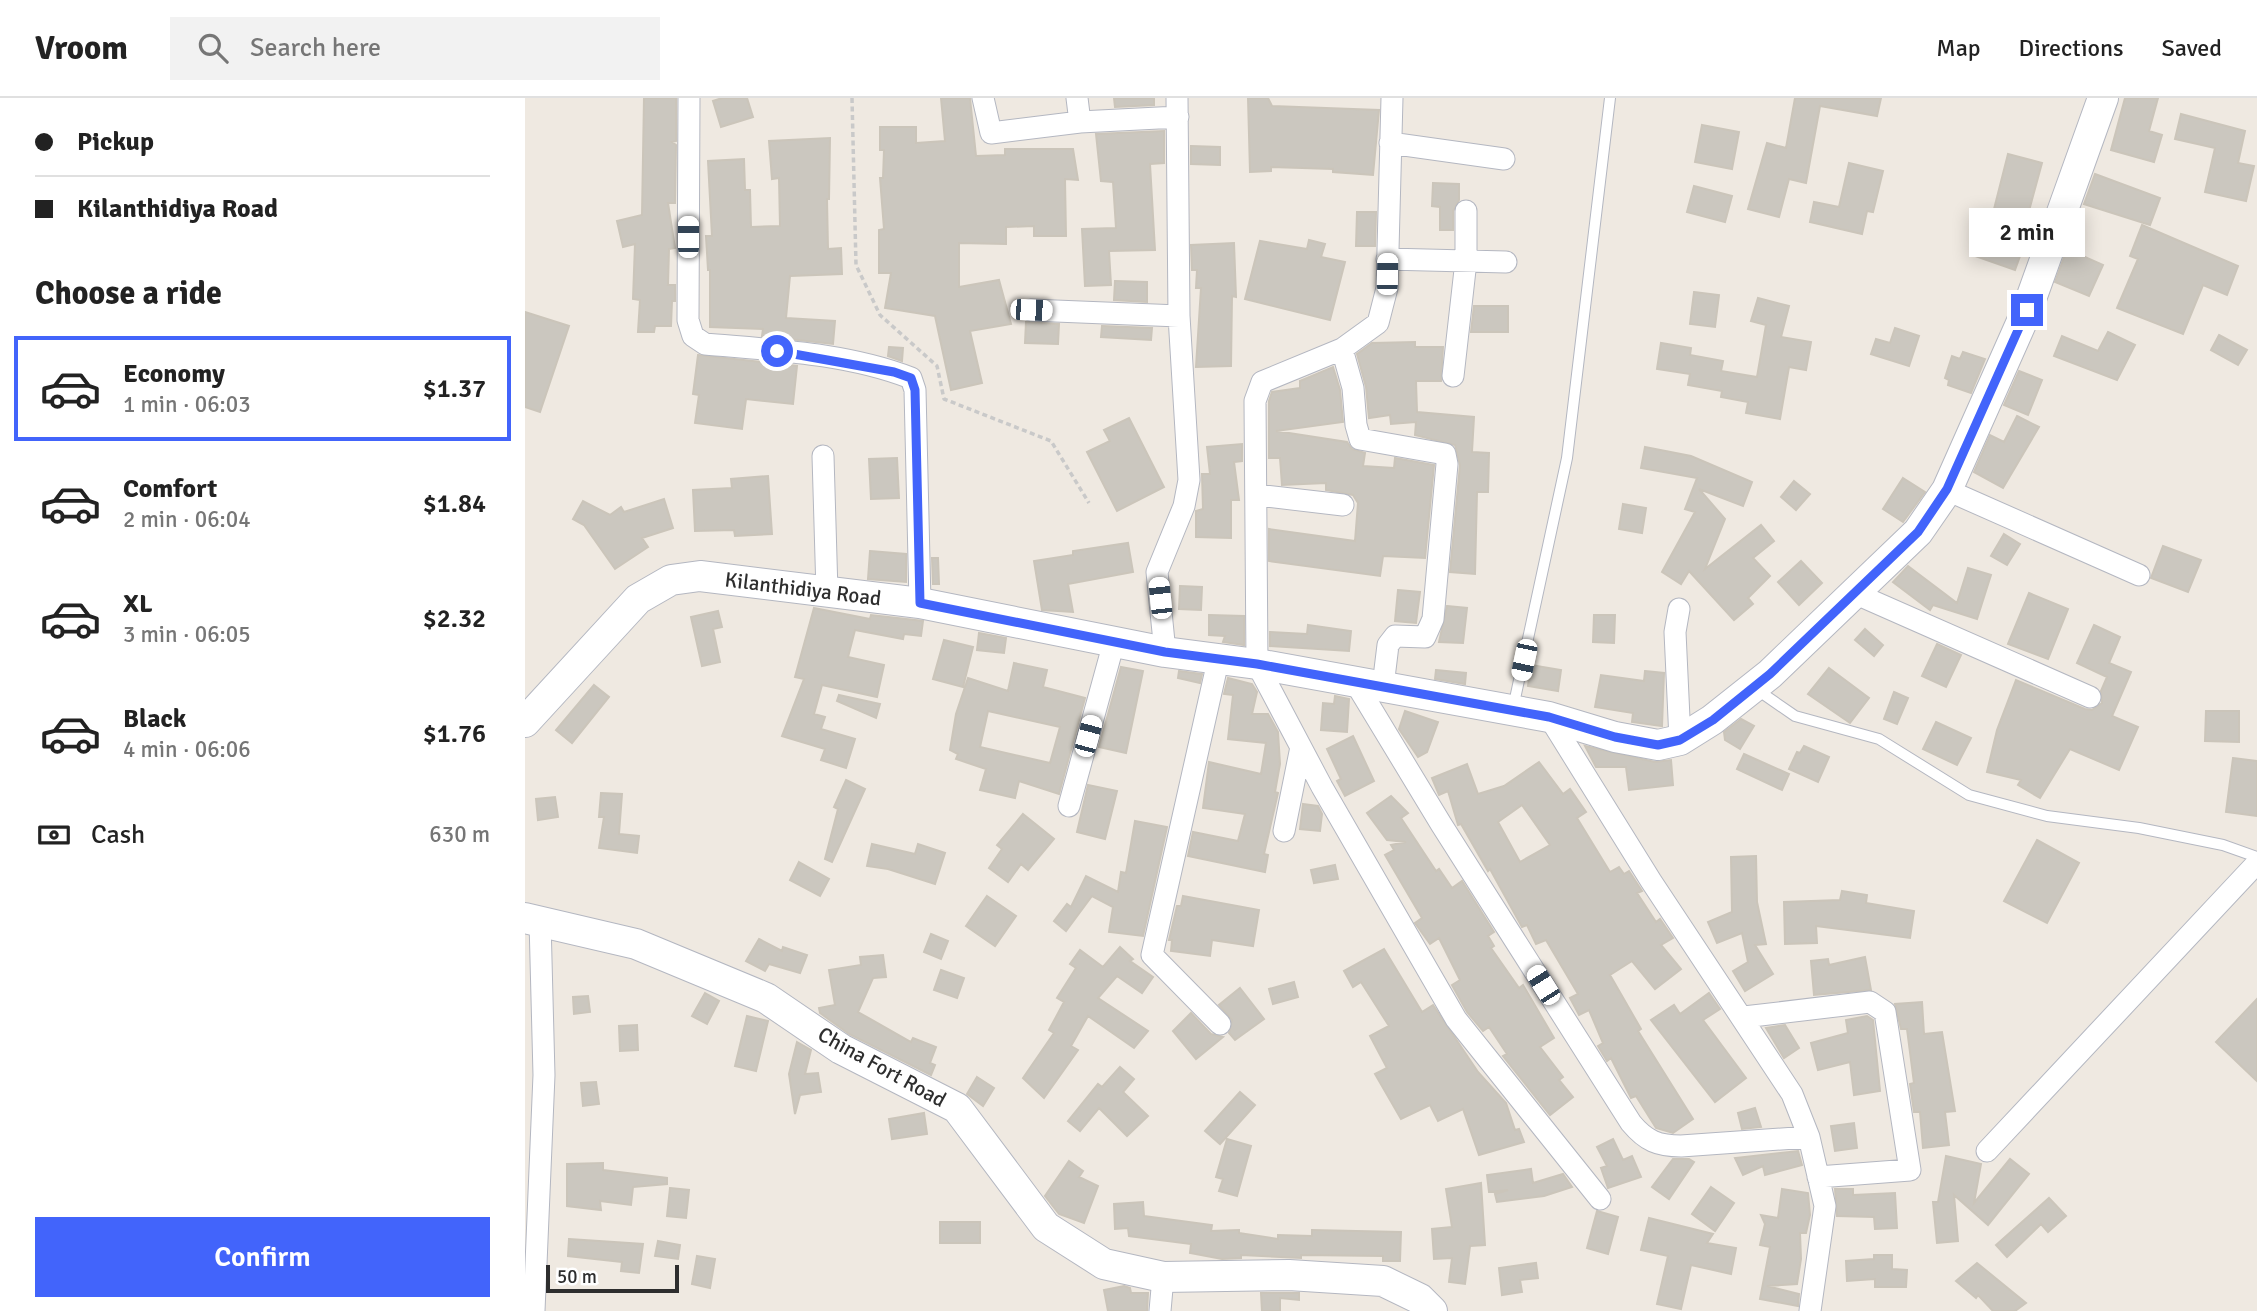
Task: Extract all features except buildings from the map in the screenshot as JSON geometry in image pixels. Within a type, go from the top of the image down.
[{"type":"street","points":[[689,98],[688,320],[693,336],[705,344],[801,353],[911,378],[915,390],[920,603]]},
{"type":"street","points":[[983,98],[991,133],[1177,108],[1179,316],[1189,480],[1184,506],[1157,572],[1165,652]]},
{"type":"street","points":[[1077,98],[1080,122]]},
{"type":"street","points":[[1392,98],[1387,288],[1378,323],[1342,349],[1262,383],[1255,401],[1257,664],[1301,747],[1456,1019],[1600,1199]]},
{"type":"street","name":"Kilanthidiya Road","points":[[525,722],[638,599],[671,580],[700,576],[920,603],[1165,652],[1257,664],[1549,717],[1615,737],[1658,745],[1680,740],[1713,720],[1754,687],[1854,593],[1918,532],[1947,489],[2027,310],[2103,98]]},
{"type":"street","points":[[1390,143],[1504,159]]},
{"type":"street","points":[[1453,376],[1466,261],[1466,211]]},
{"type":"street","points":[[1387,259],[1506,262]]},
{"type":"street","points":[[1031,310],[1179,316]]},
{"type":"street","points":[[1342,349],[1353,388],[1360,439],[1445,454],[1447,464],[1433,619],[1425,637],[1395,636],[1369,684],[1449,836],[1631,1123],[1645,1139],[1664,1146],[1681,1146],[1809,1137]]},
{"type":"street","points":[[823,456],[827,592]]},
{"type":"street","points":[[1947,489],[2139,575]]},
{"type":"street","points":[[1257,495],[1343,505]]},
{"type":"street","points":[[1854,593],[2089,697]]},
{"type":"street","points":[[1679,610],[1675,632],[1680,740]]},
{"type":"street","points":[[1069,806],[1114,642]]},
{"type":"street","points":[[1218,660],[1152,955],[1220,1024]]},
{"type":"street","points":[[1549,717],[1651,881],[1744,1017],[1792,1094],[1809,1137],[1825,1206],[1810,1311]]},
{"type":"street","points":[[1284,831],[1301,747]]},
{"type":"street","points":[[1987,1152],[2257,863]]},
{"type":"street","points":[[533,919],[544,1075],[534,1311]]},
{"type":"street","name":"China Fort Road","points":[[533,919],[636,944],[766,998],[841,1049],[957,1108],[1046,1227],[1104,1264],[1163,1277],[1289,1275],[1383,1281],[1420,1299],[1432,1311]]},
{"type":"street","points":[[1744,1017],[1870,1002],[1885,1012],[1910,1170],[1818,1177]]},
{"type":"street","points":[[1160,1311],[1163,1277]]},
{"type":"lane","points":[[1513,711],[1567,458],[1611,98]]},
{"type":"lane","points":[[1754,687],[1795,716],[1879,739],[1969,795],[2047,816],[2139,828],[2223,845],[2257,857]]},
{"type":"path","points":[[852,98],[856,265],[880,315],[937,366],[944,398],[1051,441],[1089,503]]},
{"type":"route","points":[[777,351],[801,353],[911,378],[915,390],[920,603],[1165,652],[1257,664],[1549,717],[1615,737],[1658,745],[1680,740],[1713,720],[1770,674],[1918,532],[1947,489],[2027,310]]}]
